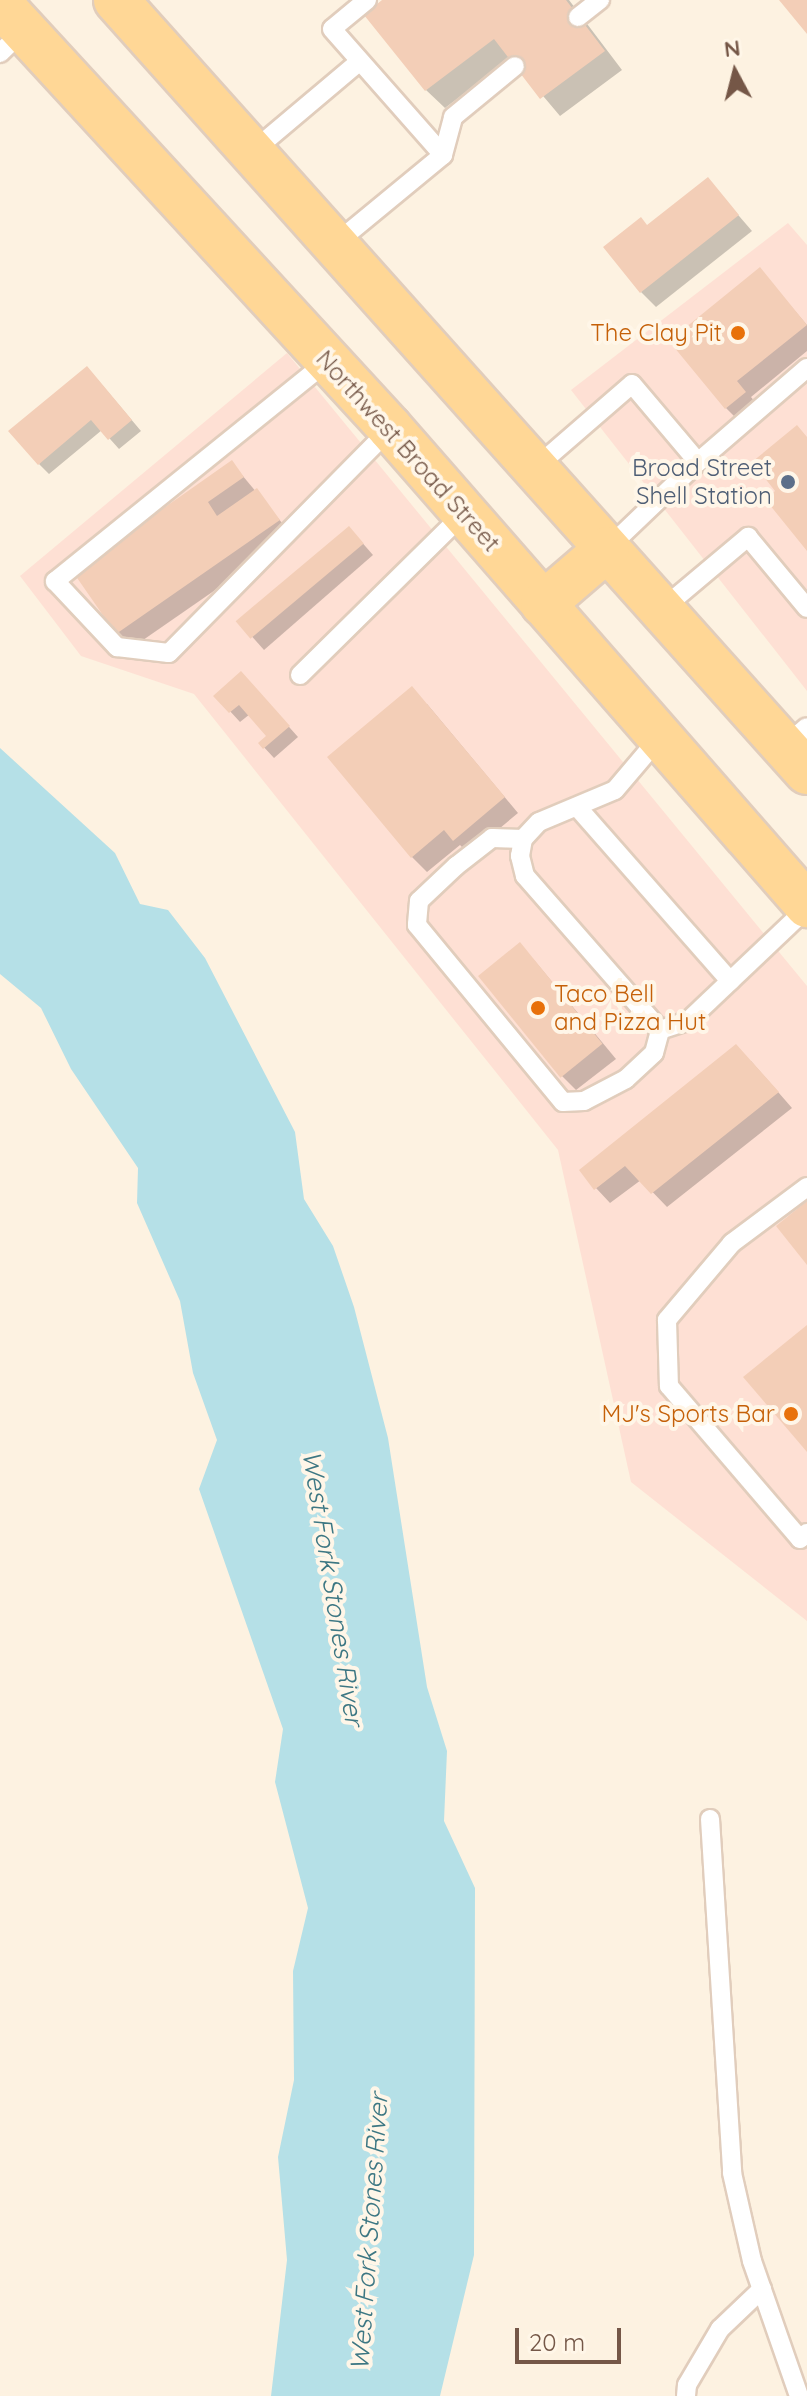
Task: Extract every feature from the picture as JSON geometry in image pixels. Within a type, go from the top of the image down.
[{"type":"main road","points":[[116,0],[661,610],[799,749]]},
{"type":"main road","name":"Northwest Broad Street","points":[[8,29],[390,428],[807,907]]},
{"type":"main road","points":[[543,604],[607,549]]},
{"type":"lane","points":[[367,0],[332,29],[443,155]]},
{"type":"lane","points":[[578,17],[600,0]]},
{"type":"lane","points":[[252,152],[360,61]]},
{"type":"lane","points":[[335,244],[443,155],[453,117],[515,66]]},
{"type":"lane","points":[[328,361],[55,581],[117,647],[169,653],[390,428]]},
{"type":"lane","points":[[607,549],[698,462],[807,368]]},
{"type":"lane","points":[[535,468],[632,384],[698,462]]},
{"type":"lane","points":[[300,675],[464,513]]},
{"type":"lane","points":[[661,610],[748,537],[807,608]]},
{"type":"lane","points":[[660,737],[615,790],[579,809],[539,822],[523,839],[525,876],[660,1030]]},
{"type":"lane","points":[[579,809],[730,981]]},
{"type":"lane","points":[[523,839],[492,838],[456,866],[419,901],[417,925],[563,1102],[584,1101],[626,1079],[654,1053],[660,1030]]},
{"type":"lane","points":[[660,1030],[688,1021],[807,907]]},
{"type":"lane","points":[[807,1187],[732,1243],[667,1320],[669,1386],[800,1539],[807,1533]]},
{"type":"lane","points":[[710,1819],[732,2173],[762,2289],[799,2396]]},
{"type":"lane","points":[[686,2396],[687,2385],[720,2329],[762,2289]]},
{"type":"shaded area","points":[[788,223],[807,245],[807,691],[571,390]]},
{"type":"shaded area","points":[[287,353],[807,986],[807,1621],[631,1482],[558,1150],[194,694],[81,656],[20,576]]},
{"type":"water","name":"West Fork Stones River","points":[[0,748],[115,853],[140,904],[168,910],[205,958],[295,1132],[304,1199],[333,1246],[354,1307],[388,1438],[427,1687],[447,1751],[444,1821],[475,1888],[474,2255],[440,2396],[271,2396],[287,2260],[278,2157],[294,2080],[293,1971],[308,1908],[275,1782],[283,1729],[199,1489],[217,1440],[193,1373],[180,1301],[137,1203],[138,1168],[71,1069],[41,1008],[0,974]]},
{"type":"building","points":[[382,0],[566,0],[605,51],[540,99],[494,39],[425,91],[364,15]]},
{"type":"building","points":[[779,0],[807,0],[807,34]]},
{"type":"building","points":[[708,177],[739,215],[640,293],[603,247],[641,217],[647,225]]},
{"type":"building","name":"The Clay Pit","points":[[760,267],[807,325],[737,381],[746,392],[725,409],[669,341]]},
{"type":"building","points":[[87,366],[132,420],[108,440],[91,420],[38,465],[8,431]]},
{"type":"building","name":"Broad Street Shell Station","points":[[797,425],[807,437],[807,551],[765,499],[775,491],[752,462]]},
{"type":"building","points":[[232,460],[244,477],[208,502],[217,516],[257,488],[280,520],[116,634],[73,572]]},
{"type":"building","points":[[349,526],[364,544],[250,639],[236,621]]},
{"type":"building","points":[[241,671],[290,726],[263,749],[258,743],[266,736],[239,705],[229,713],[213,696]]},
{"type":"building","points":[[412,686],[505,797],[453,841],[444,830],[411,858],[327,757]]},
{"type":"building","points":[[520,942],[602,1044],[560,1078],[478,976]]},
{"type":"building","points":[[736,1044],[779,1092],[651,1194],[625,1166],[594,1190],[579,1170]]},
{"type":"building","points":[[807,1201],[807,1265],[776,1226]]},
{"type":"building","name":"MJ's Sports Bar","points":[[807,1325],[807,1452],[743,1377]]},
{"type":"place","name":"The Clay Pit","points":[[738,333]]},
{"type":"place","name":"Broad Street Shell Station","points":[[788,482]]},
{"type":"place","name":"Taco Bell and Pizza Hut","points":[[538,1008]]},
{"type":"place","name":"MJ's Sports Bar","points":[[791,1414]]}]
